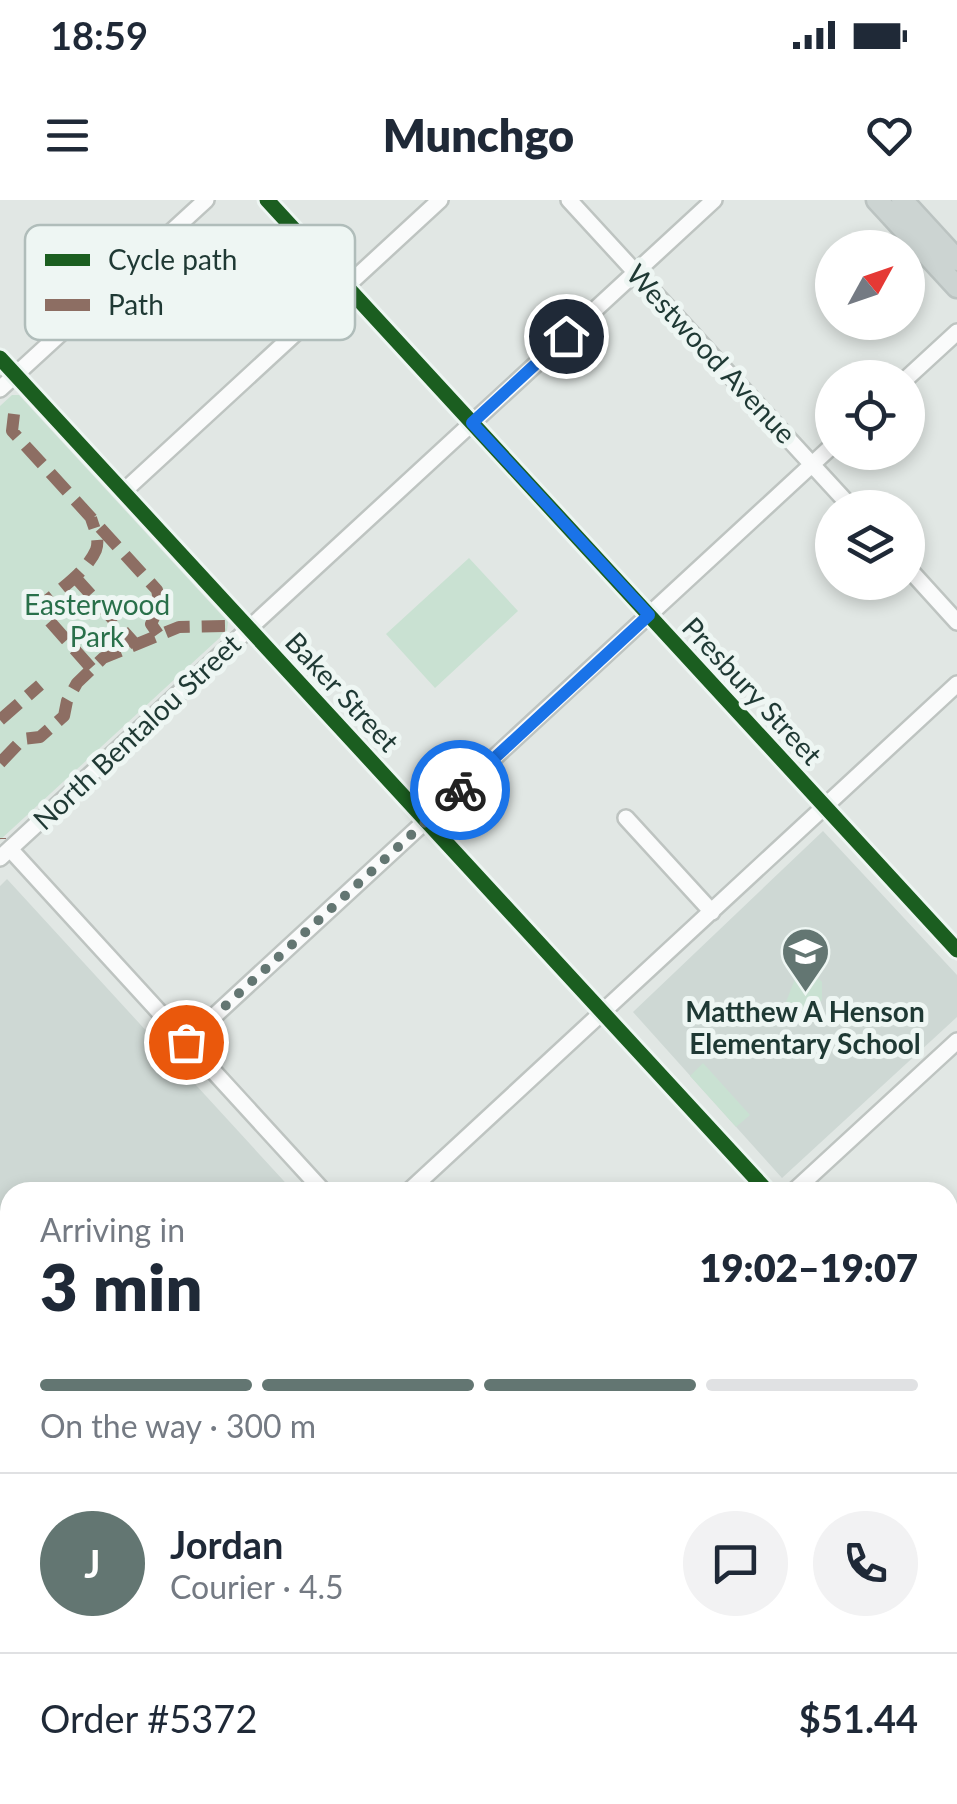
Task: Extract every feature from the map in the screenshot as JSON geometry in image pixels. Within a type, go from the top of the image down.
[{"type":"main road","points":[[877,200],[957,286]]},
{"type":"main road","points":[[902,200],[957,260]]},
{"type":"street","points":[[179,225],[206,200]]},
{"type":"street","name":"Presbury Street","points":[[267,200],[290,225]]},
{"type":"street","points":[[355,278],[440,200]]},
{"type":"street","name":"Westwood Avenue","points":[[569,200],[835,490]]},
{"type":"street","name":"North Bentalou Street","points":[[5,853],[714,200]]},
{"type":"street","name":"Presbury Street","points":[[355,296],[957,950]]},
{"type":"street","points":[[925,361],[957,332]]},
{"type":"street","points":[[0,390],[53,340]]},
{"type":"street","points":[[123,492],[288,340]]},
{"type":"street","name":"Baker Street","points":[[0,358],[759,1182]]},
{"type":"street","points":[[186,1042],[815,462]]},
{"type":"street","points":[[925,587],[957,622]]},
{"type":"street","points":[[419,1182],[957,684]]},
{"type":"street","points":[[626,818],[712,912]]},
{"type":"street","points":[[5,853],[315,1182]]},
{"type":"street","points":[[805,1182],[957,1042]]},
{"type":"shaded area","name":"Matthew A Henson Elementary School","points":[[823,831],[957,975],[957,1017],[782,1178],[633,1012]]},
{"type":"shaded area","points":[[7,879],[285,1182],[0,1182],[0,886]]},
{"type":"green space","name":"Easterwood Park","points":[[12,395],[19,395],[228,622],[227,631],[0,840],[0,406]]},
{"type":"green space","points":[[469,558],[518,611],[435,688],[386,634]]},
{"type":"green space","points":[[806,965],[822,982],[822,1000],[814,1008],[796,1012],[786,1002],[800,966]]},
{"type":"green space","points":[[703,1063],[750,1115],[736,1127],[690,1076]]},
{"type":"marked path","points":[[14,414],[12,431],[157,590],[160,605],[151,624],[158,634]]},
{"type":"marked path","points":[[91,518],[96,550],[78,574],[38,608],[91,668]]},
{"type":"marked path","points":[[74,576],[136,645]]},
{"type":"marked path","points":[[0,763],[23,739],[40,737],[64,716],[77,683],[103,658],[179,627],[225,626]]},
{"type":"marked path","points":[[0,720],[40,685]]},
{"type":"cycle path","points":[[267,200],[290,225]]},
{"type":"cycle path","points":[[355,296],[957,950]]},
{"type":"cycle path","points":[[0,358],[759,1182]]},
{"type":"way so far","points":[[186,1042],[460,790]]},
{"type":"place","name":"Matthew A Henson Elementary School","points":[[805,994]]},
{"type":"route","points":[[460,790],[649,615],[472,423],[566,336]]}]
